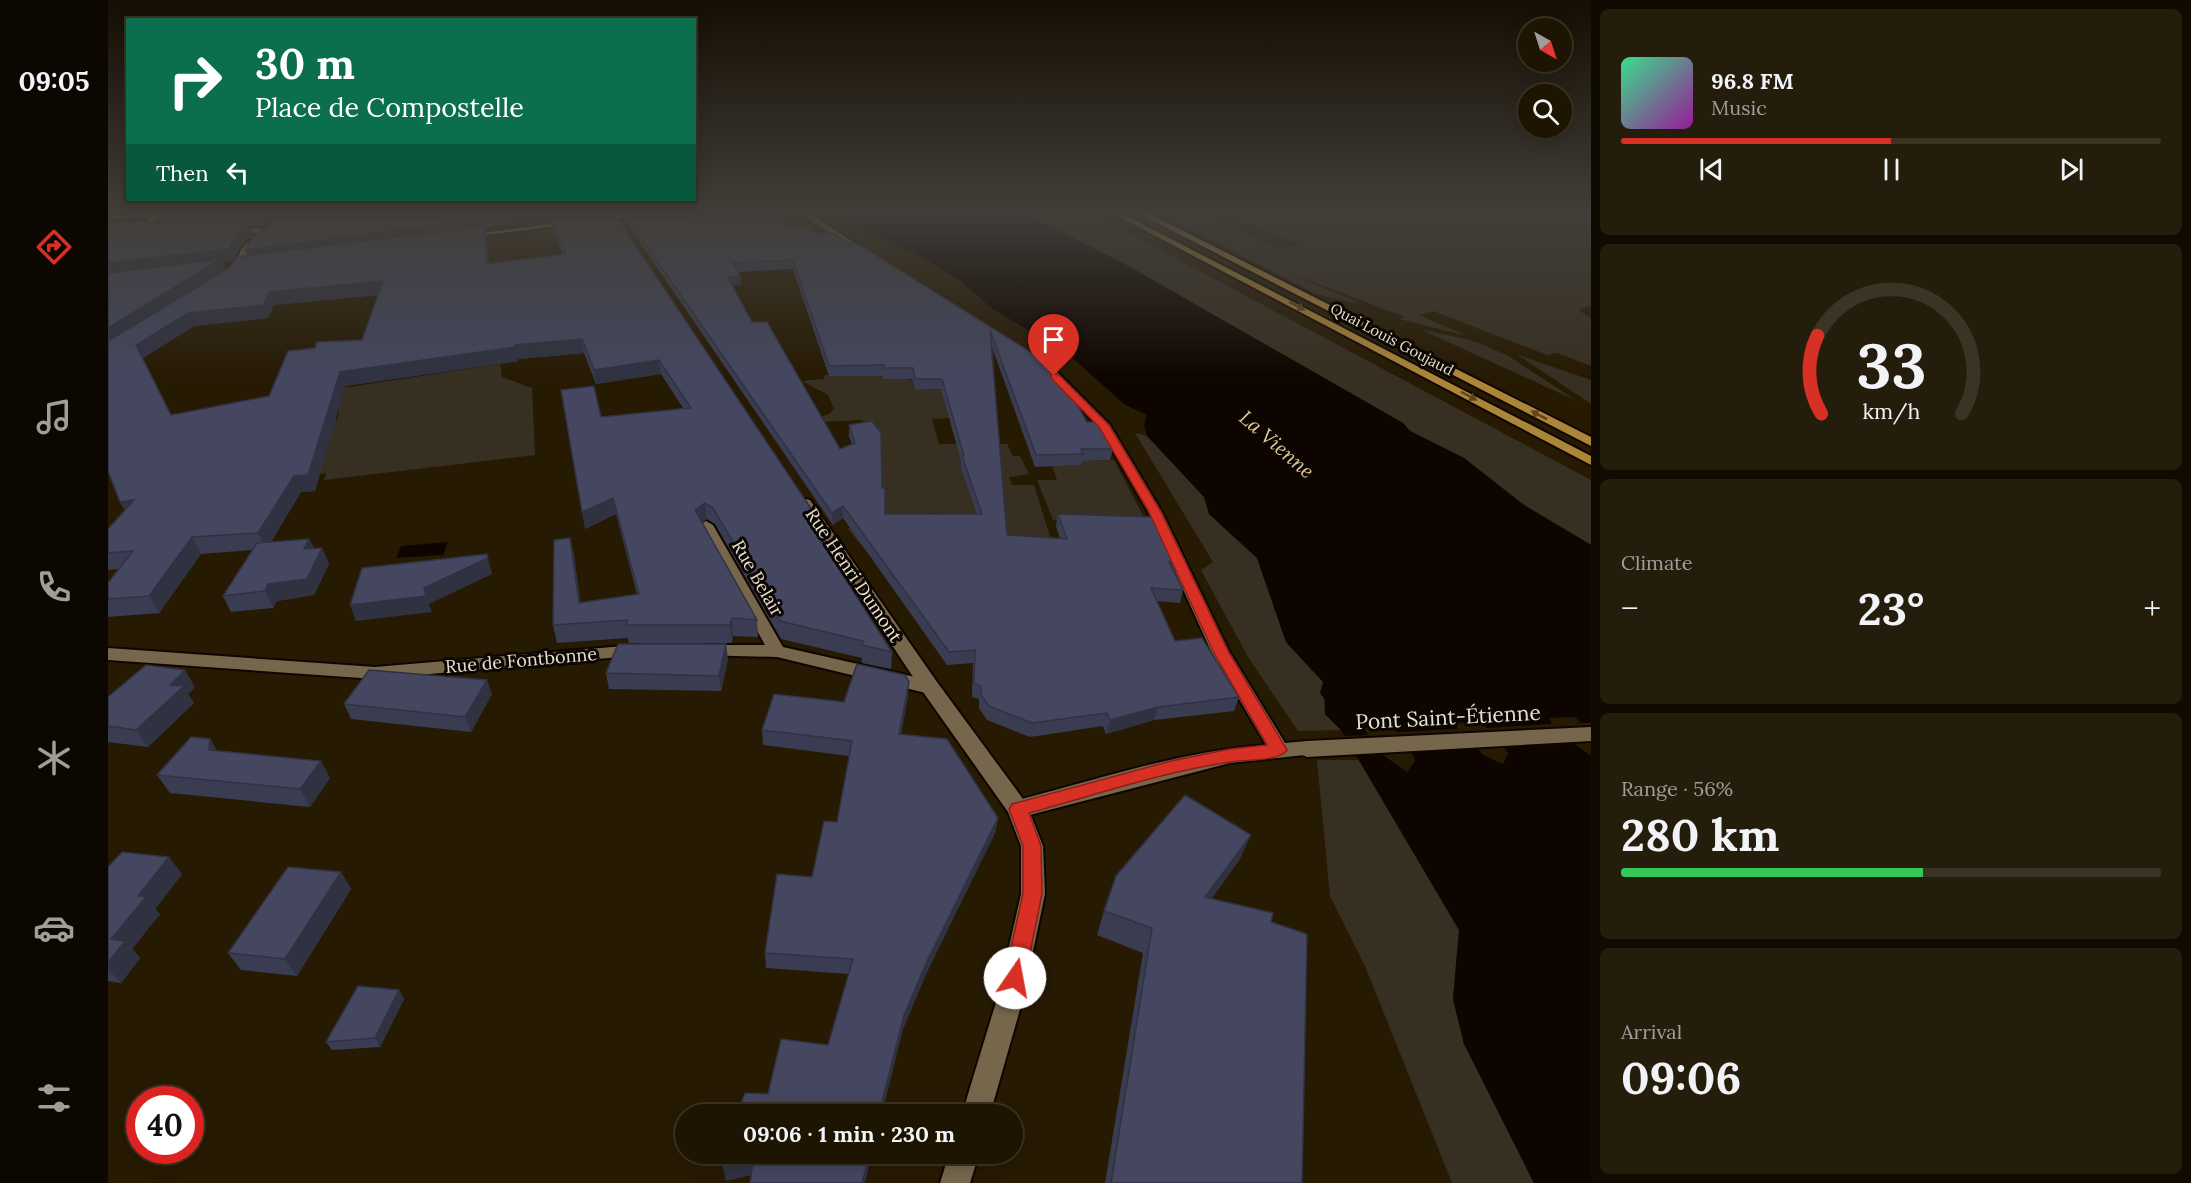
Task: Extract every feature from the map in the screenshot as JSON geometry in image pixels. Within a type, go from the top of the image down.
[{"type":"main road","points":[[232,269],[237,267]]},
{"type":"main road","name":"Quai Louis Goujaud","points":[[1220,267],[1591,461]]},
{"type":"main road","name":"Quai Louis Goujaud","points":[[1248,267],[1591,442]]},
{"type":"street","points":[[1038,360],[1104,425],[1155,512],[1220,651],[1279,750]]},
{"type":"street","name":"Rue Henri Dumont","points":[[797,491],[930,687],[1018,809],[1032,846],[1033,894],[1010,999],[979,1104]]},
{"type":"street","name":"Rue Belair","points":[[706,525],[777,651]]},
{"type":"street","name":"Rue de Fontbonne","points":[[108,654],[375,673],[653,651]]},
{"type":"street","points":[[687,651],[777,651],[930,687]]},
{"type":"street","name":"Pont Saint-Étienne","points":[[1018,809],[1171,768],[1230,755],[1279,750],[1591,734]]},
{"type":"street","points":[[955,1183],[961,1164]]},
{"type":"shaded area","points":[[1130,267],[1192,267],[1591,480],[1591,545],[1524,505],[1464,458],[1410,431],[1403,423]]},
{"type":"shaded area","points":[[1264,267],[1274,267],[1362,304],[1316,294]]},
{"type":"shaded area","points":[[1275,267],[1591,267],[1591,306],[1578,310],[1591,318],[1591,366],[1557,353],[1547,355],[1433,311],[1419,315],[1467,336],[1399,319],[1405,317]]},
{"type":"shaded area","points":[[1422,330],[1471,340],[1507,355],[1577,401]]},
{"type":"shaded area","points":[[1518,355],[1591,380],[1591,404]]},
{"type":"shaded area","points":[[500,364],[502,377],[532,388],[535,455],[324,480],[326,473],[305,476],[333,421],[337,420],[339,411],[335,411],[342,388]]},
{"type":"shaded area","points":[[825,375],[873,375],[912,380],[915,390],[976,388],[979,416],[932,419],[939,444],[1007,444],[1013,456],[1020,456],[1029,474],[1009,477],[1012,485],[1034,485],[1053,546],[1005,543],[950,514],[926,513],[926,526],[959,552],[867,552],[847,528],[886,527],[862,450],[882,446],[862,420],[818,422],[817,418],[829,414],[834,409],[828,395],[802,381],[824,379]]},
{"type":"shaded area","points":[[1135,433],[1147,436],[1204,497],[1209,514],[1257,558],[1286,642],[1323,682],[1325,714],[1341,730],[1298,731],[1248,657],[1201,570],[1213,562]]},
{"type":"shaded area","points":[[1114,460],[1150,529],[1053,520],[1037,480],[1057,480],[1052,466],[1067,466],[1079,461]]},
{"type":"shaded area","points":[[1317,760],[1359,760],[1459,930],[1453,999],[1464,1044],[1534,1183],[1452,1183],[1365,966],[1330,896]]},
{"type":"water","name":"La Vienne","points":[[938,267],[1130,267],[1403,423],[1410,431],[1464,458],[1524,505],[1591,545],[1591,1183],[1534,1183],[1464,1044],[1453,999],[1459,930],[1341,730],[1325,714],[1325,700],[1320,693],[1323,682],[1286,642],[1257,558],[1209,514],[1204,497],[1147,436],[1144,425],[1147,415],[1124,404],[1068,354],[994,310],[962,282]]},
{"type":"water","points":[[448,542],[443,555],[396,558],[401,546]]},
{"type":"pier","points":[[1575,717],[1581,723],[1591,723],[1591,756],[1571,741],[1504,747],[1508,753],[1503,764],[1483,755],[1476,747],[1412,752],[1415,761],[1407,772],[1380,753],[1353,756],[1341,736],[1368,735],[1364,728],[1392,726],[1396,732],[1458,729],[1455,723],[1481,722],[1487,728],[1552,724],[1549,718]]},
{"type":"building","points":[[155,267],[208,267],[108,328],[108,273]]},
{"type":"building","points":[[650,267],[818,519],[810,524],[892,652],[862,645],[863,641],[780,621],[713,508],[705,503],[695,510],[757,620],[732,618],[730,625],[626,625],[628,620],[553,625],[554,540],[570,538],[579,603],[639,594],[613,498],[582,512],[561,390],[594,386],[601,417],[691,408],[659,360],[594,370],[582,339],[515,345],[515,347],[340,372],[308,475],[294,476],[258,533],[192,537],[149,596],[108,599],[108,583],[133,551],[108,553],[108,529],[134,500],[120,502],[108,471],[108,341],[229,268]],"holes":[[[383,281],[362,340],[317,342],[315,348],[288,351],[269,396],[171,415],[136,345],[188,313],[263,305],[269,292]]]},
{"type":"building","points":[[661,267],[735,267],[740,275],[728,278],[752,322],[767,322],[840,449],[855,443],[849,425],[872,421],[881,433],[885,514],[982,514],[962,456],[964,456],[942,379],[915,379],[913,368],[884,368],[884,365],[829,366],[795,267],[895,267],[1034,354],[1071,394],[1087,422],[1097,422],[1113,449],[1081,449],[1083,454],[1036,455],[990,330],[1007,535],[1067,539],[1058,514],[1153,517],[1178,563],[1169,562],[1183,590],[1151,588],[1175,641],[1202,638],[1239,697],[1158,707],[1110,720],[1107,713],[1032,723],[989,706],[981,695],[981,686],[974,683],[975,650],[949,652],[843,506],[832,513]]},
{"type":"building","points":[[309,539],[304,549],[322,548],[307,579],[268,584],[265,591],[223,596],[257,543]]},
{"type":"building","points":[[487,554],[488,558],[424,588],[426,596],[350,605],[362,568]]},
{"type":"building","points":[[618,644],[726,644],[719,676],[606,673]]},
{"type":"building","points":[[857,664],[905,675],[909,682],[899,734],[947,739],[998,818],[928,959],[904,1015],[882,1104],[741,1104],[745,1093],[768,1094],[781,1039],[828,1045],[853,959],[765,953],[777,874],[812,877],[824,821],[837,822],[852,741],[762,730],[774,694],[844,702]]},
{"type":"building","points":[[146,665],[185,670],[170,685],[184,686],[136,730],[108,726],[108,697]]},
{"type":"building","points":[[369,670],[487,680],[465,717],[344,704]]},
{"type":"building","points":[[191,737],[210,739],[209,750],[321,761],[300,789],[157,775]]},
{"type":"building","points":[[1185,795],[1251,835],[1205,897],[1273,913],[1271,922],[1307,934],[1302,1183],[1111,1183],[1152,928],[1104,911],[1116,876]]},
{"type":"building","points":[[122,852],[169,857],[138,896],[146,897],[111,939],[125,941],[108,963],[108,867]]},
{"type":"building","points":[[288,867],[341,872],[285,959],[228,953]]},
{"type":"building","points":[[358,986],[399,990],[375,1038],[326,1042]]},
{"type":"building","points":[[724,1164],[740,1164],[723,1168]]},
{"type":"building","points":[[753,1164],[867,1164],[862,1183],[750,1183]]},
{"type":"route","points":[[1015,978],[1033,894],[1032,846],[1018,809],[1171,768],[1230,755],[1279,750],[1220,651],[1155,512],[1104,425],[1054,376]]}]
